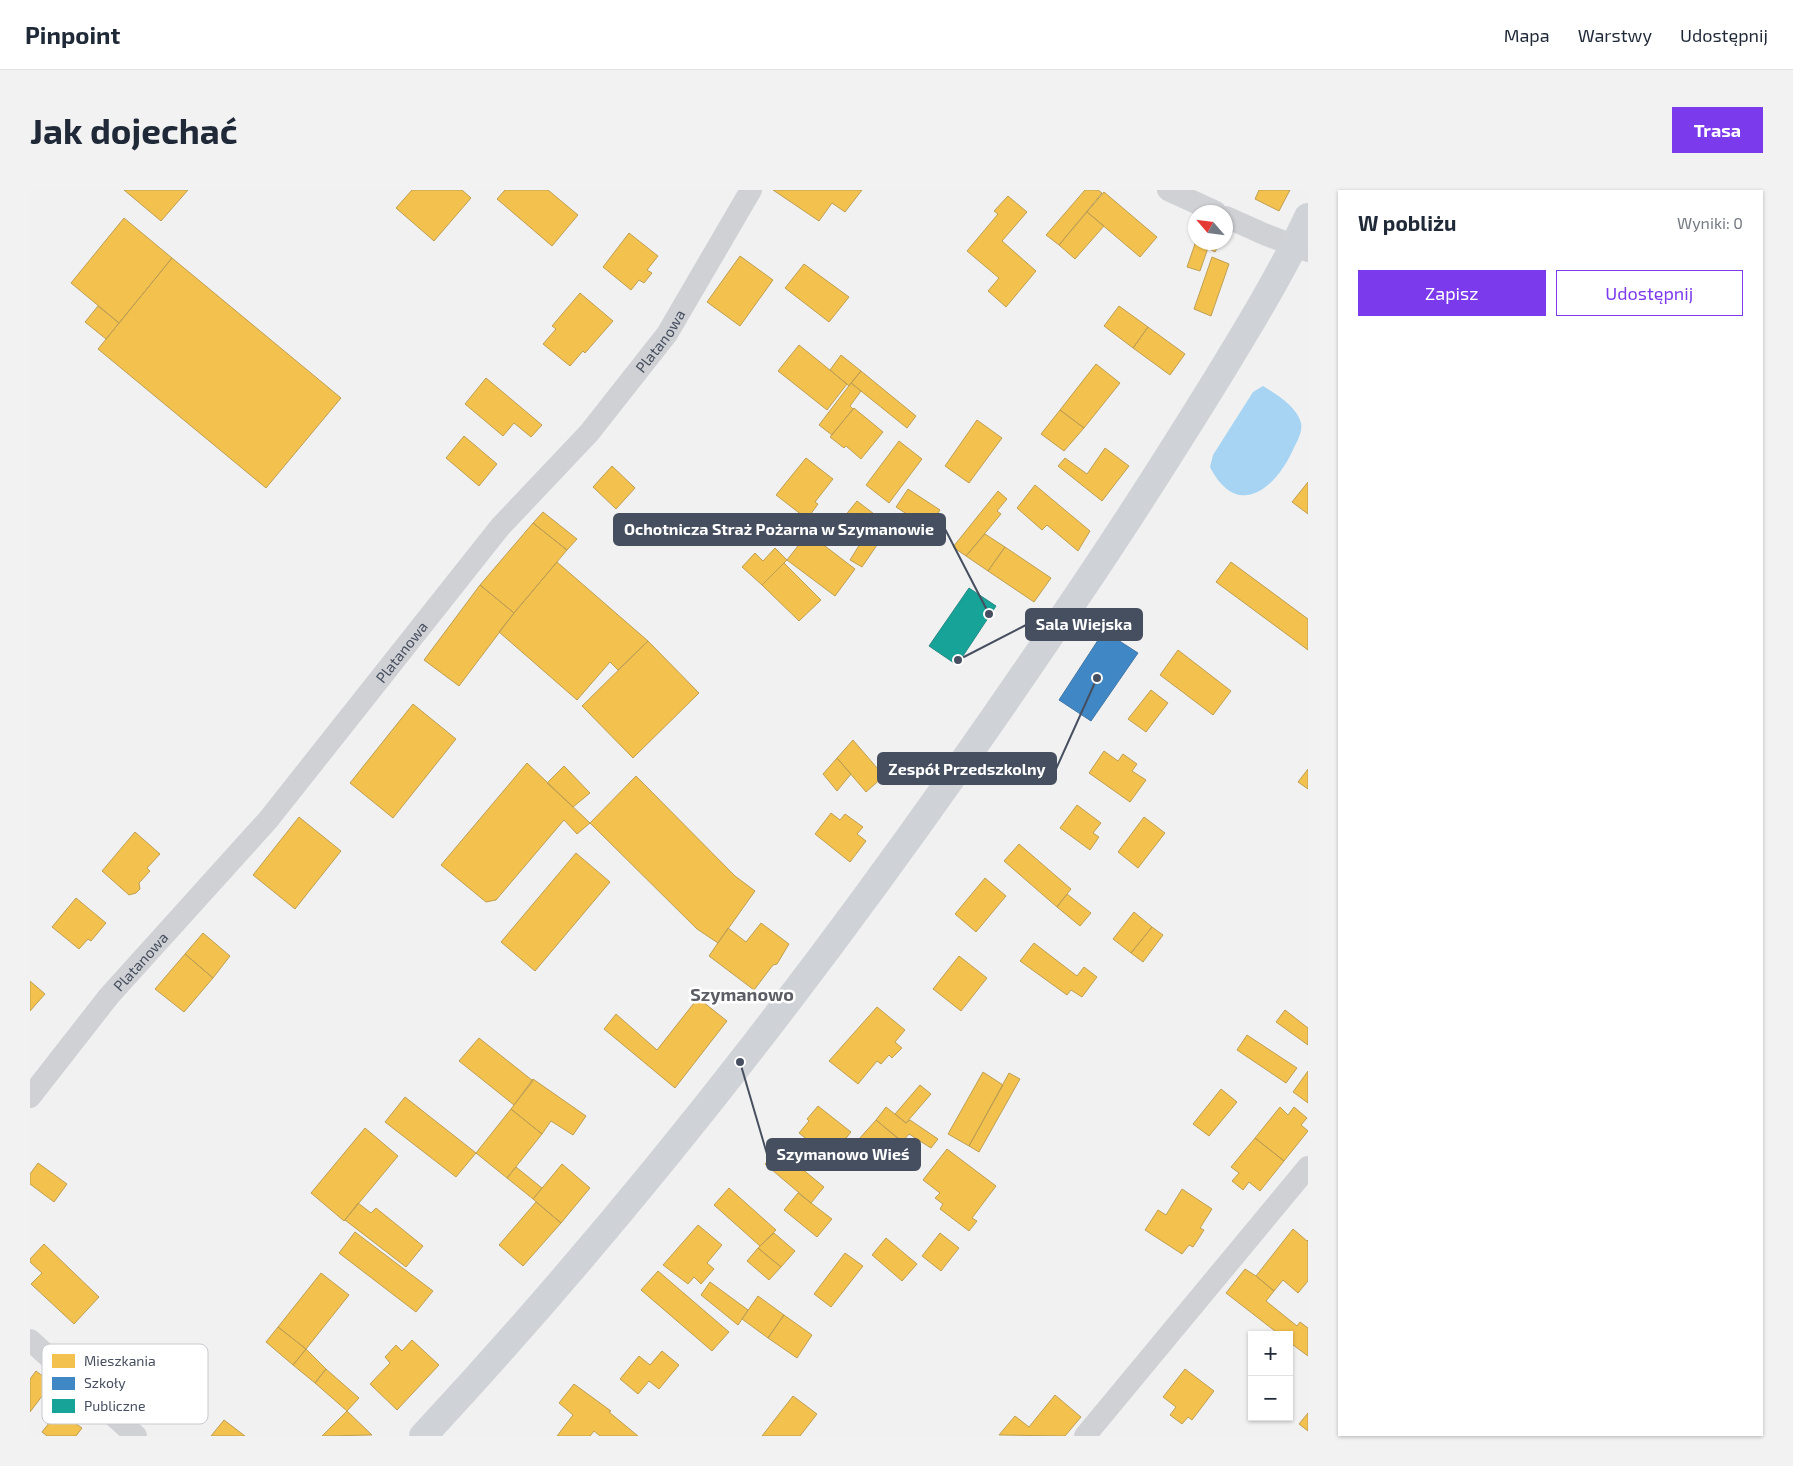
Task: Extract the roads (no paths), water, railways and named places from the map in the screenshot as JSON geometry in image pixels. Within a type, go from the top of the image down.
[{"type":"street","name":"Platanowa","points":[[30,1097],[109,996],[268,820],[500,527],[589,433],[666,334],[751,190]]},
{"type":"street","points":[[1168,190],[1201,205]]},
{"type":"street","points":[[424,1436],[498,1356],[621,1210],[740,1062],[862,902],[1010,695],[1090,578],[1301,248],[1308,217]]},
{"type":"street","points":[[1233,220],[1301,248]]},
{"type":"street","points":[[1086,1436],[1308,1167]]},
{"type":"street","points":[[30,1340],[42,1351]]},
{"type":"street","points":[[123,1424],[136,1436]]},
{"type":"water","points":[[1263,386],[1291,406],[1299,417],[1301,430],[1292,452],[1275,478],[1265,488],[1254,494],[1242,495],[1231,492],[1220,483],[1210,467],[1213,455],[1253,392]]},
{"type":"place","name":"Ochotnicza Straż Pożarna w Szymanowie","points":[[989,614]]},
{"type":"place","name":"Sala Wiejska","points":[[958,660]]},
{"type":"place","name":"Zespół Przedszkolny","points":[[1097,678]]},
{"type":"place","name":"Szymanowo Wieś","points":[[740,1062]]},
{"type":"district","name":"Szymanowo","points":[[742,994]]}]
